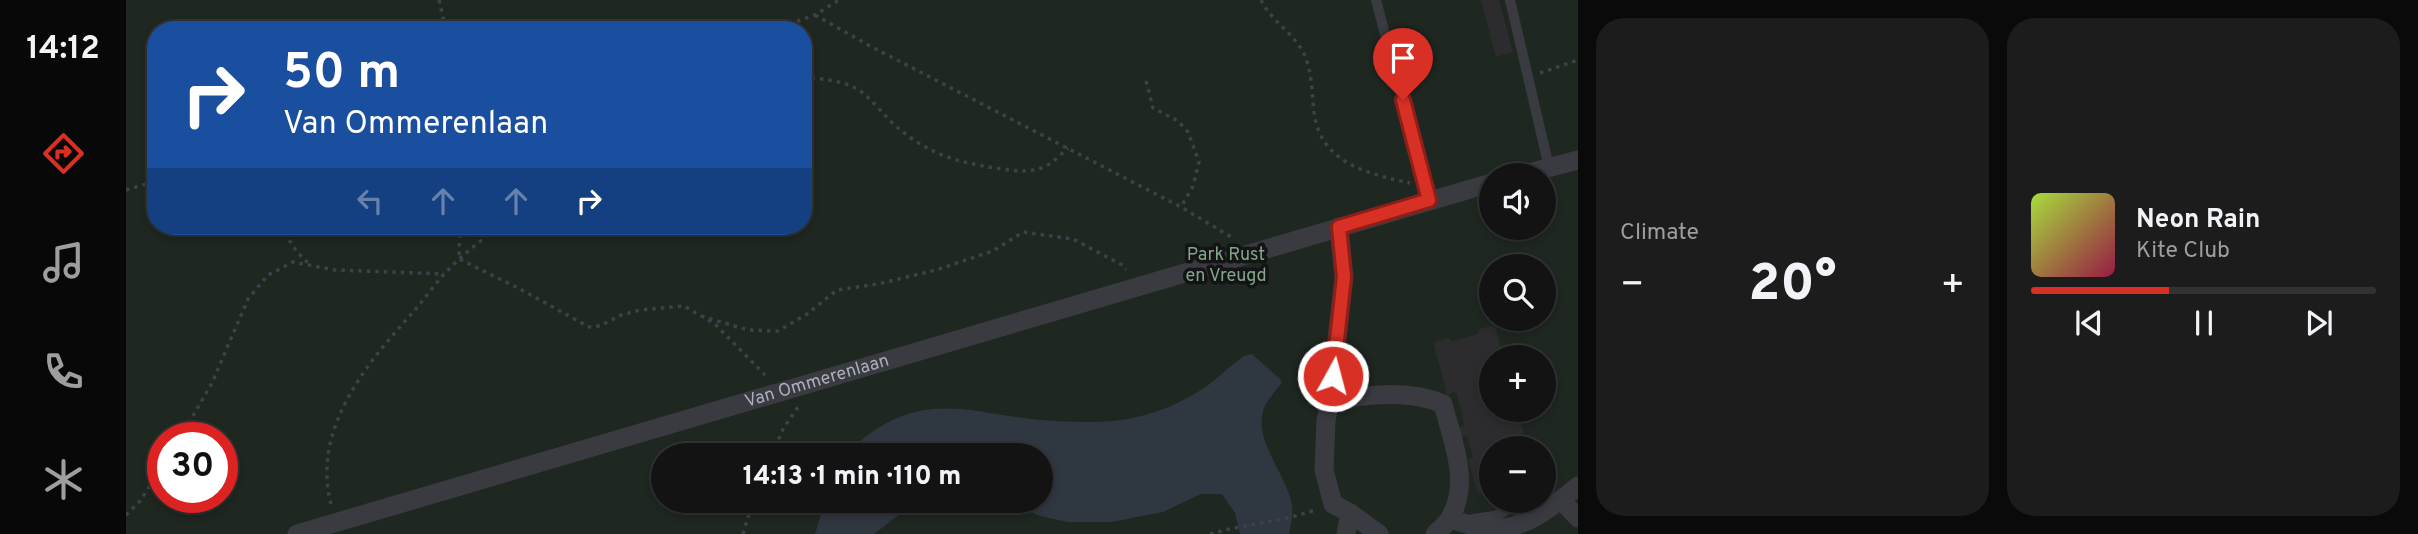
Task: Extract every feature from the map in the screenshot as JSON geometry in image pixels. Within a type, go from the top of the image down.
[{"type":"street","points":[[1556,165],[1578,160]]},
{"type":"street","name":"Van Ommerenlaan","points":[[297,534],[1479,186]]},
{"type":"street","points":[[1339,227],[1344,277],[1326,419],[1324,470],[1334,504],[1379,534]]},
{"type":"street","points":[[1330,401],[1361,396],[1402,396],[1427,397],[1443,404],[1461,477],[1456,521]]},
{"type":"street","points":[[1435,534],[1456,521],[1485,528],[1511,527],[1547,512],[1578,486]]},
{"type":"street","points":[[1561,500],[1578,518]]},
{"type":"street","points":[[1346,534],[1350,513]]},
{"type":"lane","points":[[1376,0],[1429,200]]},
{"type":"lane","points":[[1510,0],[1548,163]]},
{"type":"lane","points":[[1456,521],[1493,517],[1502,513]]},
{"type":"path","points":[[439,0],[445,21]]},
{"type":"path","points":[[798,21],[815,15],[839,0]]},
{"type":"path","points":[[1259,0],[1304,54],[1309,72],[1314,117],[1333,152],[1343,162],[1363,172],[1413,184],[1429,200]]},
{"type":"path","points":[[815,15],[1181,207],[1255,252]]},
{"type":"path","points":[[1529,76],[1578,60]]},
{"type":"path","points":[[812,78],[853,86],[895,127],[916,142],[939,155],[965,163],[1016,171],[1039,169],[1054,161],[1068,148]]},
{"type":"path","points":[[1146,81],[1153,108],[1178,121],[1188,132],[1199,162],[1193,186],[1181,207]]},
{"type":"path","points":[[126,190],[147,184]]},
{"type":"path","points":[[701,316],[748,330],[778,331],[807,314],[837,290],[878,284],[936,270],[993,251],[1023,232],[1073,239],[1122,265],[1139,286]]},
{"type":"path","points":[[286,235],[310,265]]},
{"type":"path","points":[[459,259],[460,235]]},
{"type":"path","points":[[335,522],[328,495],[326,466],[334,426],[355,383],[388,339],[444,274],[487,235]]},
{"type":"path","points":[[459,259],[589,327],[600,326],[621,315],[640,310],[684,306],[716,325],[765,375],[778,393]]},
{"type":"path","points":[[189,422],[212,383],[248,299],[268,275],[293,262],[335,270],[444,274]]},
{"type":"path","points":[[777,443],[783,429],[815,383]]},
{"type":"path","points":[[126,515],[147,490]]},
{"type":"path","points":[[743,534],[749,513]]},
{"type":"path","points":[[1210,534],[1237,526],[1301,515]]},
{"type":"green space","name":"Park Rust en Vreugd","points":[[126,0],[1578,0],[1578,534],[126,534]]},
{"type":"shaded area","points":[[1252,354],[1282,383],[1265,406],[1262,431],[1289,494],[1292,516],[1289,534],[1240,534],[1235,513],[1222,494],[1201,494],[1163,512],[1112,522],[1067,522],[1037,515],[1033,513],[1053,513],[1053,443],[858,443],[880,427],[903,416],[939,409],[1080,422],[1138,417],[1189,397],[1244,356]]},
{"type":"shaded area","points":[[821,513],[901,513],[874,534],[815,534]]},
{"type":"building","points":[[1481,0],[1499,0],[1513,52],[1496,57]]},
{"type":"building","points":[[1479,331],[1496,331],[1500,345],[1479,345],[1479,422],[1520,422],[1525,436],[1479,436],[1479,493],[1468,459],[1473,458],[1467,436],[1459,438],[1456,428],[1465,426],[1456,392],[1447,395],[1434,345],[1436,341],[1448,338],[1452,341],[1478,334]]},
{"type":"route","points":[[1333,376],[1344,277],[1339,227],[1429,200],[1403,100]]}]
